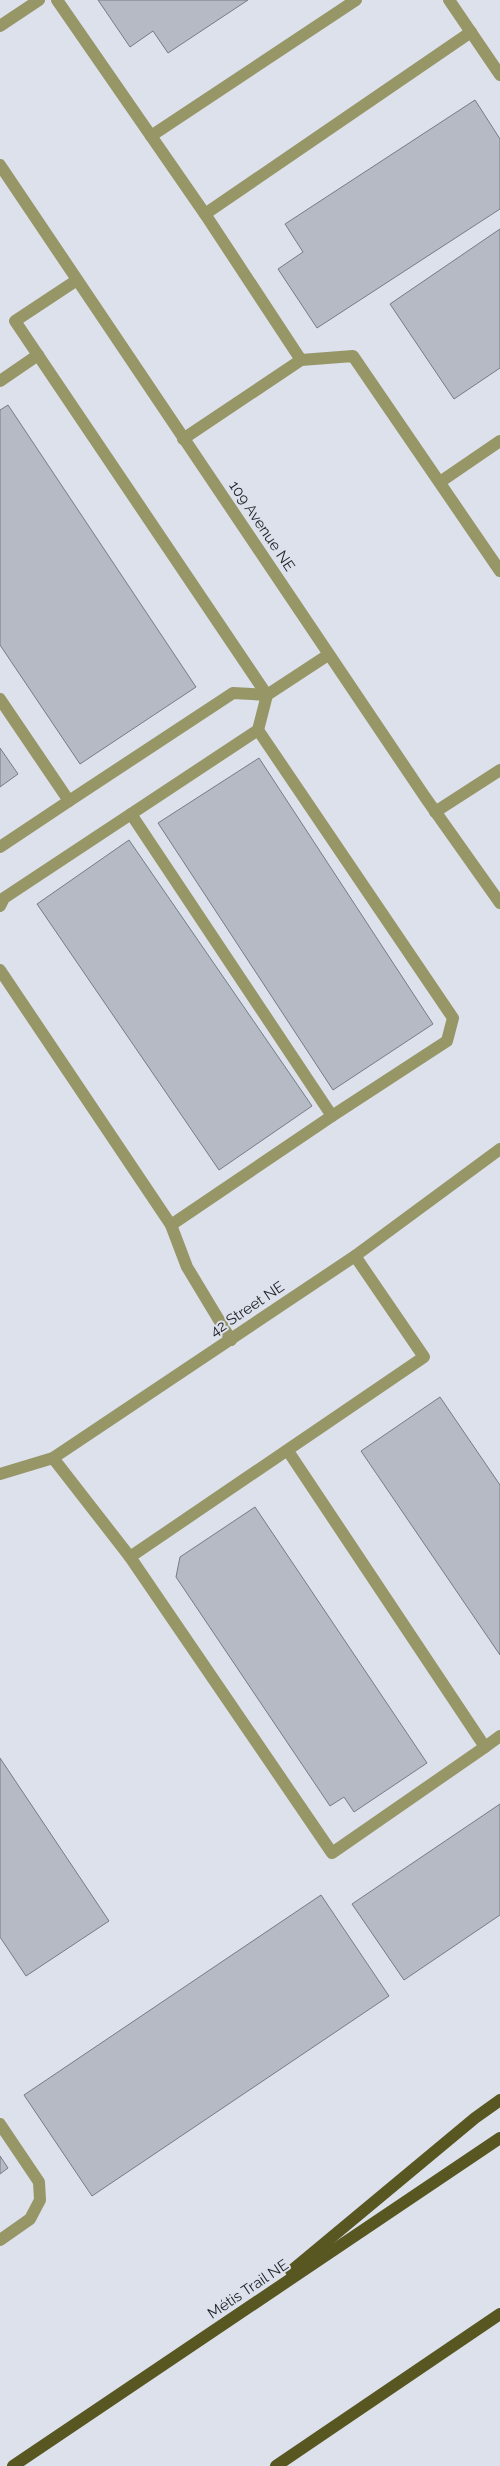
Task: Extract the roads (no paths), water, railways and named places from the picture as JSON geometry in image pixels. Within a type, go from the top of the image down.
[{"type":"main road","points":[[236,2317],[475,2118],[500,2100]]},
{"type":"main road","name":"Métis Trail NE","points":[[13,2466],[500,2138]]},
{"type":"main road","points":[[276,2466],[500,2314]]},
{"type":"street","points":[[0,26],[39,0]]},
{"type":"street","points":[[57,0],[205,214],[302,360]]},
{"type":"street","points":[[151,136],[356,0]]},
{"type":"street","points":[[449,0],[500,75]]},
{"type":"street","points":[[205,214],[470,32]]},
{"type":"street","name":"109 Avenue NE","points":[[0,165],[328,655],[435,812],[500,903]]},
{"type":"street","points":[[0,906],[4,898],[258,730],[267,695],[15,321],[77,280]]},
{"type":"street","points":[[0,381],[38,355]]},
{"type":"street","points":[[183,439],[302,360],[353,356],[440,482],[495,553],[500,571]]},
{"type":"street","points":[[440,482],[500,441]]},
{"type":"street","points":[[0,847],[233,693],[267,695],[328,655]]},
{"type":"street","points":[[0,699],[69,801]]},
{"type":"street","points":[[172,1225],[332,1116],[447,1042],[453,1018],[258,730]]},
{"type":"street","points":[[435,812],[500,770]]},
{"type":"street","points":[[131,814],[332,1116]]},
{"type":"street","points":[[0,970],[172,1225],[187,1267],[231,1340]]},
{"type":"street","name":"42 Street NE","points":[[0,1474],[53,1458],[354,1256],[500,1149]]},
{"type":"street","points":[[130,1557],[288,1451],[424,1356],[354,1256]]},
{"type":"street","points":[[288,1451],[485,1746]]},
{"type":"street","points":[[53,1458],[130,1557],[332,1853],[500,1736]]},
{"type":"street","points":[[0,2124],[39,2182],[40,2200],[30,2219],[0,2240]]}]
